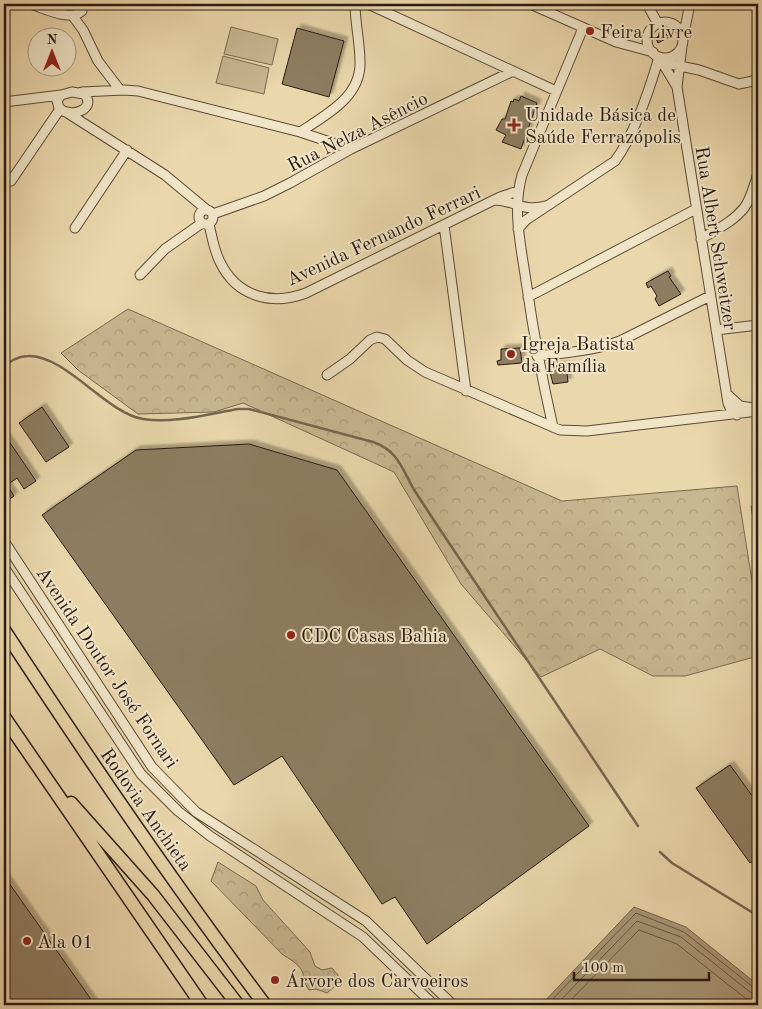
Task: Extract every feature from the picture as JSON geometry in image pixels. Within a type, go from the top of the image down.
[{"type":"highway","name":"Rodovia Anchieta","points":[[4,630],[66,726],[265,1005]]},
{"type":"highway","points":[[4,717],[202,1005]]},
{"type":"highway","points":[[36,764],[153,895],[238,1005]]},
{"type":"highway","points":[[250,986],[266,996],[274,1005]]},
{"type":"street","points":[[30,4],[61,14],[72,15],[79,14],[82,7]]},
{"type":"street","points":[[300,132],[336,107],[349,95],[357,82],[360,61],[355,4]]},
{"type":"street","points":[[368,4],[556,91]]},
{"type":"street","points":[[530,4],[583,28],[679,66],[699,70],[736,83],[744,84],[756,79],[758,89]]},
{"type":"street","points":[[647,4],[658,24]]},
{"type":"street","points":[[82,7],[83,30]]},
{"type":"street","points":[[625,45],[637,42],[648,35],[658,24],[680,17],[689,7]]},
{"type":"street","name":"Rua Albert Schweitzer","points":[[689,7],[677,87],[727,394],[730,408],[737,414]]},
{"type":"street","points":[[72,15],[83,30],[98,61],[120,90]]},
{"type":"street","points":[[648,35],[648,43],[658,57],[667,58],[675,55],[683,42],[681,31],[669,22]]},
{"type":"street","points":[[552,427],[537,356],[518,229],[518,191],[522,175],[583,28]]},
{"type":"street","points":[[518,229],[526,220],[553,204],[615,161],[622,153],[653,79],[658,57]]},
{"type":"street","name":"Rua Albert Schweitzer","points":[[658,57],[677,87]]},
{"type":"street","name":"Rua Nelza Asêncio","points":[[140,275],[164,249],[206,217],[230,209],[290,183],[351,149],[513,71]]},
{"type":"street","points":[[653,79],[661,75],[669,75]]},
{"type":"street","points":[[4,102],[61,95],[68,92],[120,90],[143,92],[300,132],[351,149]]},
{"type":"street","points":[[34,99],[61,109],[78,112],[96,97],[109,91]]},
{"type":"street","points":[[82,92],[87,96],[87,116],[92,128]]},
{"type":"street","points":[[61,95],[57,101],[61,109],[127,150],[75,228]]},
{"type":"street","points":[[11,181],[61,109]]},
{"type":"street","name":"Avenida Fernando Ferrari","points":[[127,150],[165,175],[188,194],[206,217],[217,255],[228,276],[246,291],[260,297],[276,300],[306,293],[494,200],[518,191]]},
{"type":"street","points":[[701,239],[741,212],[747,203],[758,174]]},
{"type":"street","name":"Avenida Fernando Ferrari","points":[[494,200],[530,208],[553,204]]},
{"type":"street","points":[[528,297],[696,209]]},
{"type":"street","points":[[444,225],[466,391]]},
{"type":"street","points":[[537,356],[609,346],[710,296]]},
{"type":"street","points":[[716,330],[758,325]]},
{"type":"street","points":[[327,375],[350,359],[370,340],[377,337],[385,339],[412,365],[466,391],[560,430],[587,431],[714,417],[758,410]]},
{"type":"street","points":[[727,394],[740,406],[758,410]]},
{"type":"street","points":[[714,417],[724,408],[727,394]]},
{"type":"street","name":"Avenida Doutor José Fornari","points":[[4,541],[152,767],[172,789],[196,812],[366,921],[453,1005]]},
{"type":"street","name":"Avenida Doutor José Fornari","points":[[4,567],[141,774],[164,798],[210,836],[355,931],[386,957],[434,1005]]},
{"type":"green space","points":[[231,27],[278,39],[272,65],[224,54]]},
{"type":"green space","points":[[223,56],[269,68],[264,94],[216,83]]},
{"type":"green space","points":[[128,309],[562,501],[737,486],[758,619],[758,656],[685,676],[653,676],[600,649],[541,677],[461,584],[394,472],[243,403],[214,412],[138,414],[78,370],[61,353]]},
{"type":"green space","points":[[751,506],[758,511],[758,549]]},
{"type":"green space","points":[[218,862],[256,886],[263,900],[310,952],[315,966],[322,970],[332,968],[338,975],[336,985],[327,993],[316,989],[309,990],[302,971],[298,966],[282,954],[211,881]]},
{"type":"water","points":[[634,907],[686,927],[758,985],[758,1005],[541,1005]]},
{"type":"building","points":[[297,28],[344,41],[329,97],[282,84]]},
{"type":"building","points":[[664,32],[669,37],[658,43],[655,37]]},
{"type":"building","name":"Unidade Básica de Saúde Ferrazópolis","points":[[521,96],[537,103],[521,149],[502,142],[506,135],[496,130],[502,119],[505,119],[511,101],[513,102],[514,99],[519,101]]},
{"type":"building","points":[[668,271],[671,276],[669,277],[681,294],[659,306],[655,299],[657,296],[651,286],[648,288],[646,283]]},
{"type":"building","name":"Igreja Batista da Família","points":[[520,348],[522,363],[498,365],[497,361],[501,360],[501,349]]},
{"type":"building","points":[[566,365],[568,382],[553,384],[550,372],[554,366]]},
{"type":"building","points":[[42,407],[69,447],[46,462],[19,423]]},
{"type":"building","points":[[4,434],[36,481],[24,489],[17,478],[7,485],[14,496],[4,503],[4,465],[7,463],[4,458]]},
{"type":"building","name":"CDC Casas Bahia","points":[[249,444],[337,470],[589,826],[427,944],[395,897],[382,904],[282,756],[234,785],[42,515],[136,450]]},
{"type":"building","points":[[730,765],[758,804],[758,858],[750,863],[696,788]]},
{"type":"building","name":"Ala 01","points":[[4,876],[95,1005],[4,1005]]},
{"type":"waterway","points":[[4,366],[21,357],[42,358],[71,374],[129,415],[143,419],[178,419],[238,409],[249,409],[373,442],[388,450],[398,460],[413,488],[439,528],[638,826]]},
{"type":"waterway","points":[[660,852],[672,863],[758,916]]},
{"type":"place","name":"Feira Livre","points":[[590,31]]},
{"type":"place","name":"Unidade Básica de Saúde Ferrazópolis","points":[[514,125]]},
{"type":"place","name":"Igreja Batista da Família","points":[[511,354]]},
{"type":"place","name":"CDC Casas Bahia","points":[[291,635]]},
{"type":"place","name":"Ala 01","points":[[27,941]]},
{"type":"place","name":"Árvore dos Carvoeiros","points":[[275,980]]}]
